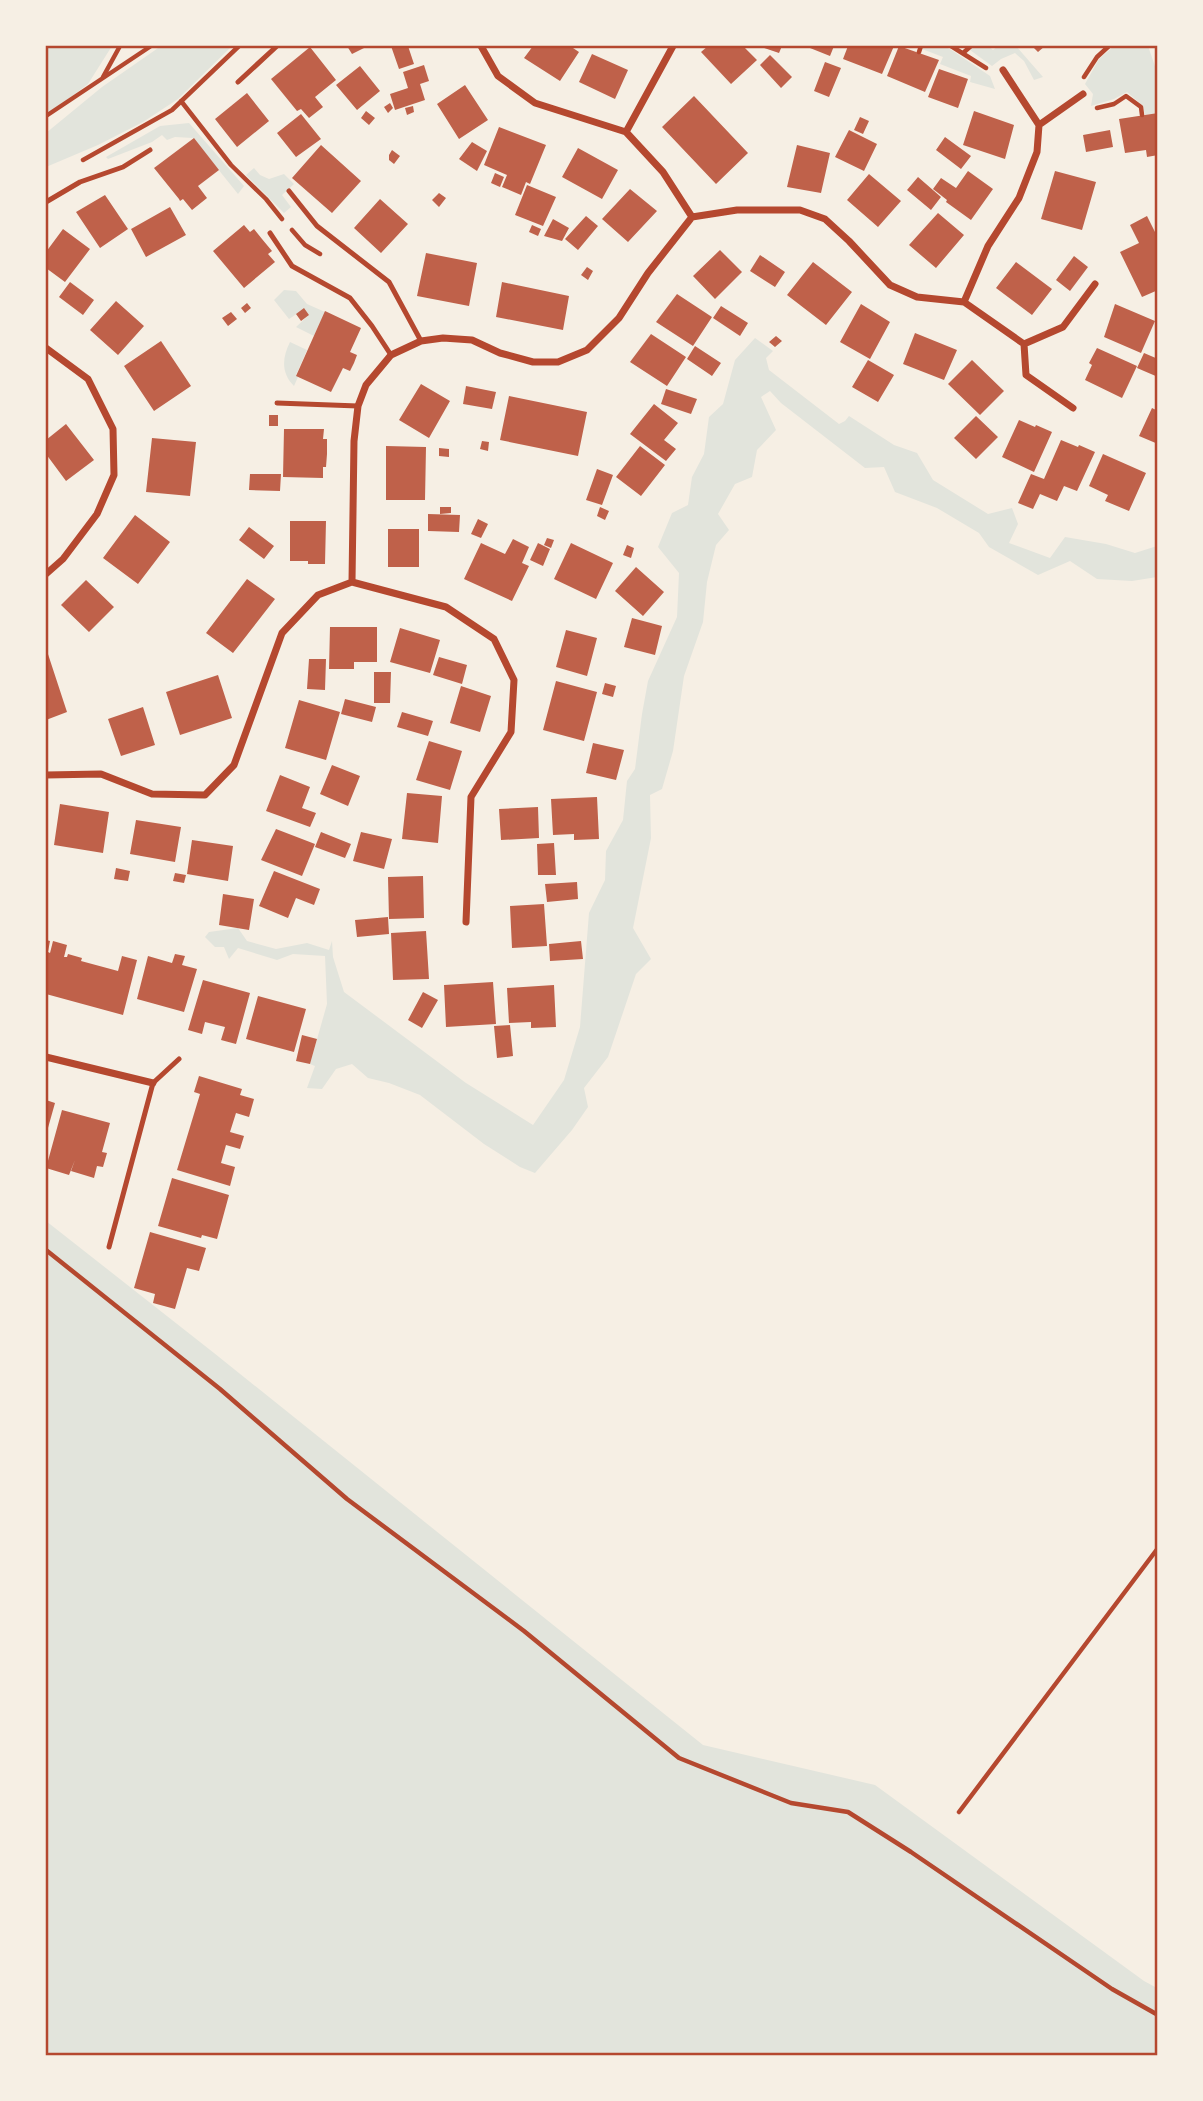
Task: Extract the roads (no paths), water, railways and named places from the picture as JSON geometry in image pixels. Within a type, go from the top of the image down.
[{"type":"street","points":[[481,46],[498,76],[535,103],[626,132],[663,172],[692,217]]},
{"type":"street","points":[[626,132],[673,46]]},
{"type":"street","points":[[964,302],[988,246],[1019,198],[1037,152],[1039,125],[1003,71]]},
{"type":"street","points":[[1039,125],[1083,94]]},
{"type":"street","points":[[352,582],[354,441],[358,407],[366,385],[391,355],[421,341],[443,338],[472,340],[500,353],[533,362],[558,362],[587,350],[619,318],[648,273],[692,217],[737,210],[800,210],[825,219],[890,285],[917,297],[964,302],[1024,345]]},
{"type":"street","points":[[1024,345],[1063,327],[1096,284]]},
{"type":"street","points":[[1024,345],[1026,375],[1073,408]]},
{"type":"street","points":[[46,348],[88,380],[113,429],[114,475],[97,514],[63,559],[46,574]]},
{"type":"street","points":[[46,775],[100,775],[152,794],[205,795],[234,765],[282,633],[318,595],[352,582],[446,607],[494,639],[514,680],[511,732],[471,797],[466,922]]},
{"type":"street","points":[[46,1057],[153,1083]]},
{"type":"lane","points":[[238,82],[277,46]]},
{"type":"lane","points":[[46,202],[80,182],[123,167],[150,150]]},
{"type":"lane","points":[[289,191],[317,226],[389,282],[421,341]]},
{"type":"lane","points":[[270,233],[292,266],[350,298],[391,355]]},
{"type":"lane","points":[[277,402],[358,407]]},
{"type":"lane","points":[[109,1247],[153,1083],[179,1059]]}]
